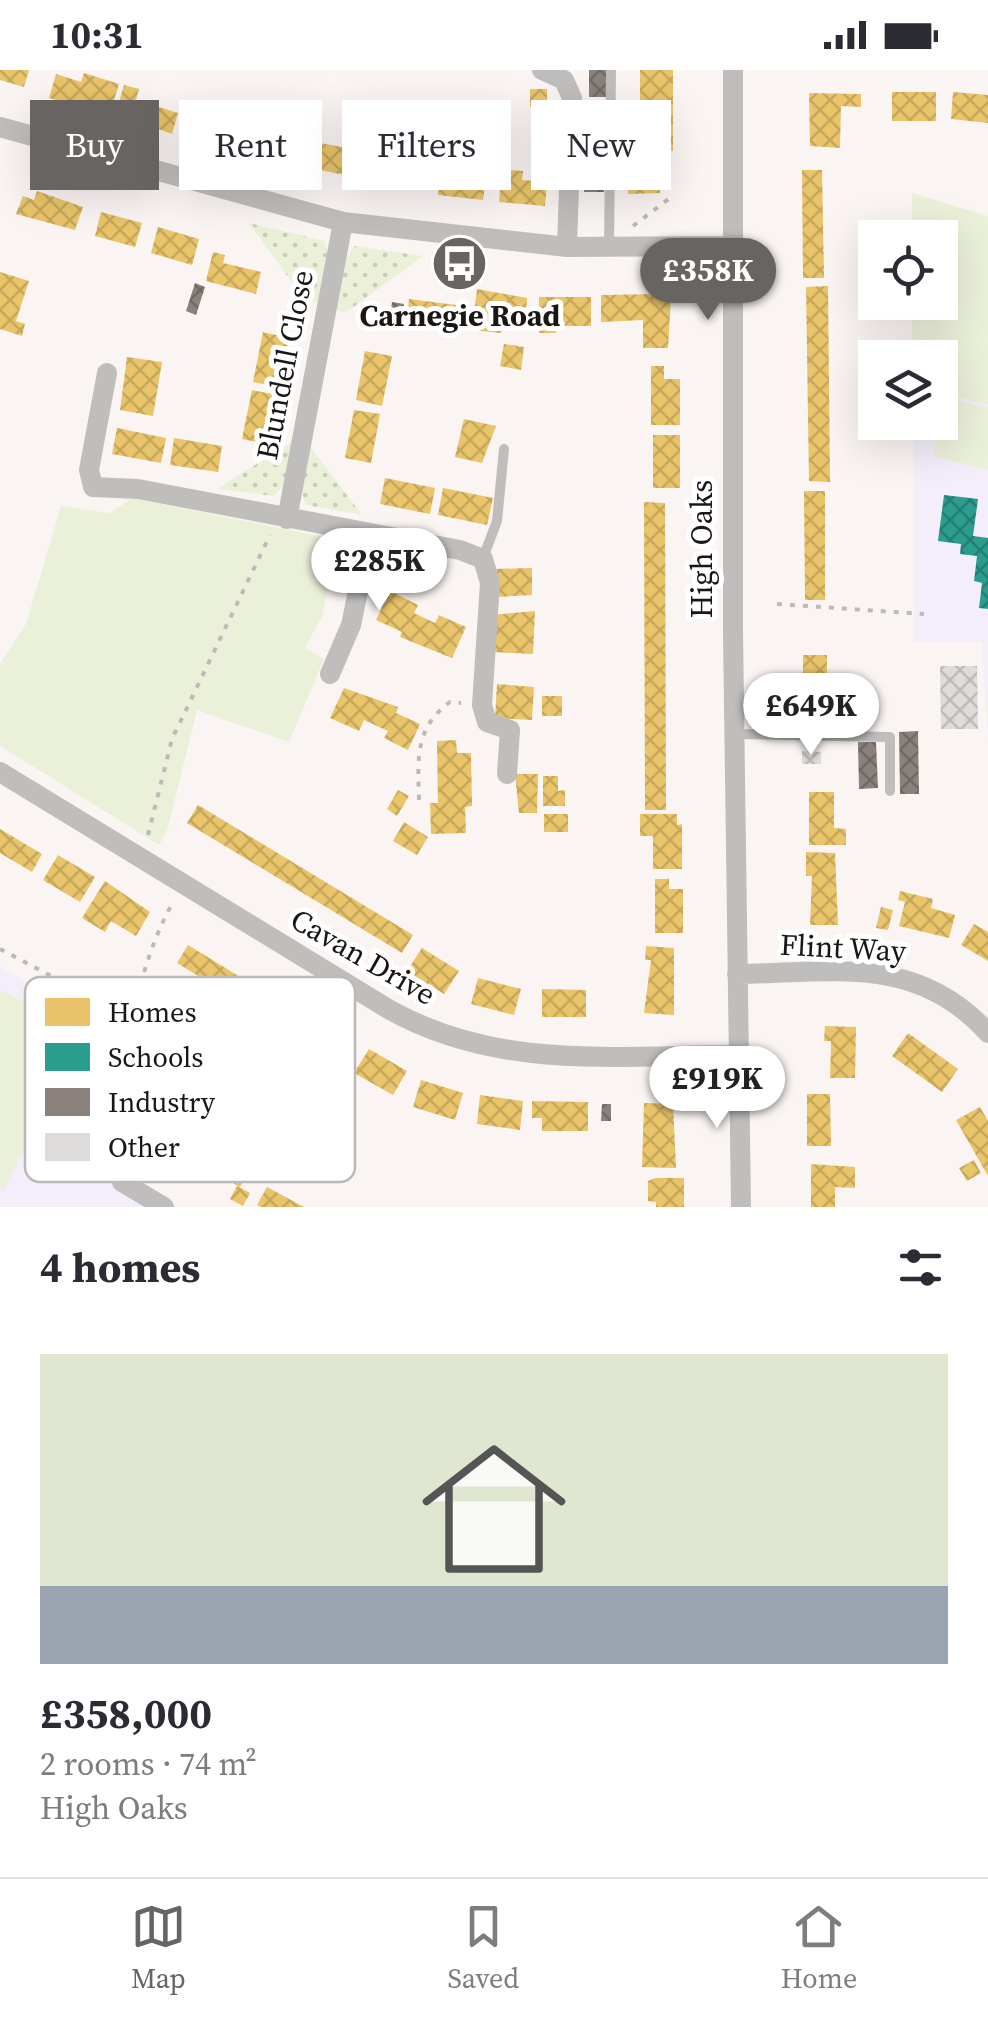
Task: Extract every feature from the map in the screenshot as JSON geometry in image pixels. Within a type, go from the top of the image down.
[{"type":"street","points":[[542,70],[564,80],[572,98],[568,247]]},
{"type":"street","name":"High Oaks","points":[[733,70],[732,632],[737,734],[741,1207]]},
{"type":"street","points":[[0,127],[343,222],[568,247],[609,239],[734,246]]},
{"type":"street","name":"Blundell Close","points":[[283,518],[343,222]]},
{"type":"street","points":[[107,373],[89,470],[92,487],[138,490],[460,550],[483,559],[490,583],[482,705],[488,722],[510,730],[507,774]]},
{"type":"street","points":[[330,674],[351,625],[370,533]]},
{"type":"street","name":"Cavan Drive","points":[[0,772],[336,977]]},
{"type":"street","name":"Flint Way","points":[[737,974],[854,972],[912,978],[962,1005],[988,1033]]},
{"type":"street","name":"Cavan Drive","points":[[355,989],[446,1038],[503,1052],[738,1055]]},
{"type":"street","points":[[122,1182],[164,1207]]},
{"type":"lane","points":[[609,239],[611,70]]},
{"type":"lane","points":[[483,559],[497,521],[504,449]]},
{"type":"lane","points":[[737,734],[890,737],[890,791]]},
{"type":"path","points":[[609,239],[628,230],[670,198]]},
{"type":"path","points":[[142,859],[172,739],[283,518]]},
{"type":"path","points":[[777,604],[924,614]]},
{"type":"path","points":[[419,800],[418,748],[426,727],[450,702],[482,705]]},
{"type":"path","points":[[146,977],[163,922],[184,884]]},
{"type":"path","points":[[0,949],[54,977]]},
{"type":"shaded area","points":[[958,398],[988,405],[988,739],[982,642],[914,642],[913,440],[958,440]]},
{"type":"shaded area","points":[[0,967],[25,980],[25,1182],[114,1182],[150,1207],[0,1207]]},
{"type":"green space","points":[[912,193],[988,216],[988,405],[958,398],[958,340],[912,340],[912,320],[958,320],[958,220],[912,220]]},
{"type":"green space","points":[[249,223],[325,241],[328,252],[318,303],[304,299]]},
{"type":"green space","points":[[354,246],[423,256],[345,313],[334,309],[344,262]]},
{"type":"green space","points":[[958,401],[988,408],[988,470],[934,457],[937,440],[958,440]]},
{"type":"green space","points":[[293,441],[285,484],[274,496],[217,489]]},
{"type":"green space","points":[[309,445],[362,515],[306,505],[301,489]]},
{"type":"green space","points":[[132,498],[338,540],[322,616],[305,648],[324,659],[289,742],[197,710],[167,831],[159,845],[0,746],[0,664],[26,624],[61,506],[110,513]]},
{"type":"green space","points":[[0,990],[25,1002],[25,1147],[4,1190],[0,1188]]},
{"type":"building: Homes","points":[[0,70],[29,70],[24,87],[0,80]]},
{"type":"building: Homes","points":[[640,70],[673,70],[673,151],[671,100],[640,100]]},
{"type":"building: Homes","points":[[84,73],[119,84],[114,100],[49,98],[56,74],[81,82]]},
{"type":"building: Homes","points":[[124,85],[139,89],[136,100],[120,100]]},
{"type":"building: Homes","points":[[530,89],[547,89],[547,100],[531,100],[530,107]]},
{"type":"building: Homes","points":[[892,92],[936,92],[936,121],[892,121]]},
{"type":"building: Homes","points":[[953,92],[988,95],[988,123],[951,119]]},
{"type":"building: Homes","points":[[809,93],[861,94],[861,107],[841,106],[840,148],[810,146]]},
{"type":"building: Homes","points":[[159,107],[178,113],[172,134],[159,129]]},
{"type":"building: Homes","points":[[322,143],[342,147],[342,174],[322,170]]},
{"type":"building: Homes","points":[[511,170],[523,171],[522,180],[531,181],[531,190],[546,190],[545,206],[499,202],[500,190],[511,190]]},
{"type":"building: Homes","points":[[802,170],[822,170],[824,278],[803,278]]},
{"type":"building: Homes","points":[[439,190],[484,190],[483,200],[438,195]]},
{"type":"building: Homes","points":[[628,190],[660,190],[660,193],[628,194]]},
{"type":"building: Homes","points":[[37,191],[83,207],[75,230],[16,214],[23,196],[34,200]]},
{"type":"building: Homes","points":[[101,212],[142,223],[135,247],[95,236]]},
{"type":"building: Homes","points":[[158,227],[199,239],[192,265],[151,253]]},
{"type":"building: Homes","points":[[213,252],[225,255],[223,263],[261,272],[256,294],[206,281]]},
{"type":"building: Homes","points":[[0,272],[29,281],[16,321],[25,324],[22,336],[0,329]]},
{"type":"building: Homes","points":[[828,286],[830,482],[809,481],[806,287]]},
{"type":"building: Homes","points":[[477,289],[527,298],[525,322],[502,319],[501,333],[472,330]]},
{"type":"building: Homes","points":[[658,294],[658,298],[671,298],[668,348],[643,348],[643,320],[601,322],[601,295]]},
{"type":"building: Homes","points":[[539,297],[591,297],[591,326],[555,326],[556,333],[539,333]]},
{"type":"building: Homes","points":[[409,299],[464,306],[461,329],[407,322]]},
{"type":"building: Homes","points":[[263,332],[289,338],[279,387],[253,382]]},
{"type":"building: Homes","points":[[504,344],[524,347],[521,370],[500,366]]},
{"type":"building: Homes","points":[[365,351],[392,356],[382,406],[356,400]]},
{"type":"building: Homes","points":[[127,357],[162,362],[153,416],[120,410]]},
{"type":"building: Homes","points":[[651,366],[664,366],[664,379],[680,379],[680,425],[651,425]]},
{"type":"building: Homes","points":[[252,390],[277,395],[268,444],[242,439]]},
{"type":"building: Homes","points":[[354,410],[380,414],[371,463],[345,458]]},
{"type":"building: Homes","points":[[464,419],[496,426],[482,463],[455,457]]},
{"type":"building: Homes","points":[[117,428],[166,438],[161,463],[112,454]]},
{"type":"building: Homes","points":[[653,435],[680,435],[680,488],[653,488]]},
{"type":"building: Homes","points":[[174,438],[222,446],[218,472],[170,465]]},
{"type":"building: Homes","points":[[385,478],[435,488],[430,514],[380,504]]},
{"type":"building: Homes","points":[[443,488],[493,498],[487,525],[438,515]]},
{"type":"building: Homes","points":[[804,491],[825,491],[825,600],[805,600]]},
{"type":"building: Homes","points":[[644,502],[665,503],[666,810],[645,810]]},
{"type":"building: Homes","points":[[532,568],[532,595],[497,597],[494,569]]},
{"type":"building: Homes","points":[[390,591],[418,605],[414,613],[435,623],[439,615],[466,627],[452,658],[400,637],[402,632],[376,620]]},
{"type":"building: Homes","points":[[535,611],[533,654],[492,652],[492,615]]},
{"type":"building: Homes","points":[[803,655],[827,655],[827,710],[803,710]]},
{"type":"building: Homes","points":[[497,684],[534,687],[532,720],[495,718]]},
{"type":"building: Homes","points":[[344,688],[398,707],[396,713],[420,724],[408,750],[384,738],[388,731],[364,720],[359,731],[330,718]]},
{"type":"building: Homes","points":[[542,696],[562,696],[562,716],[542,716]]},
{"type":"building: Homes","points":[[456,740],[457,753],[471,753],[472,806],[465,807],[466,833],[431,834],[430,803],[438,803],[437,741]]},
{"type":"building: Homes","points":[[515,774],[538,774],[537,813],[519,813]]},
{"type":"building: Homes","points":[[543,776],[558,776],[558,791],[565,790],[565,806],[543,806]]},
{"type":"building: Homes","points":[[398,790],[409,796],[397,816],[387,809]]},
{"type":"building: Homes","points":[[809,792],[834,792],[834,828],[846,829],[846,845],[809,845]]},
{"type":"building: Homes","points":[[198,805],[413,935],[402,953],[187,823]]},
{"type":"building: Homes","points":[[544,814],[568,814],[568,832],[544,832]]},
{"type":"building: Homes","points":[[640,814],[677,814],[677,825],[682,824],[682,869],[653,869],[653,836],[640,836]]},
{"type":"building: Homes","points":[[404,822],[428,837],[417,855],[393,841]]},
{"type":"building: Homes","points":[[0,829],[42,854],[32,872],[0,853]]},
{"type":"building: Homes","points":[[806,852],[835,853],[838,925],[810,925],[812,876],[806,876]]},
{"type":"building: Homes","points":[[58,855],[95,877],[80,902],[43,880]]},
{"type":"building: Homes","points":[[655,879],[669,879],[669,889],[683,889],[683,933],[655,933]]},
{"type":"building: Homes","points":[[105,881],[150,912],[136,936],[111,921],[105,932],[82,918]]},
{"type":"building: Homes","points":[[900,891],[933,899],[931,908],[955,915],[949,938],[899,926],[905,902],[898,900]]},
{"type":"building: Homes","points":[[881,907],[893,910],[888,930],[876,928]]},
{"type":"building: Homes","points":[[974,924],[988,932],[988,961],[961,945]]},
{"type":"building: Homes","points":[[188,945],[240,977],[200,977],[177,963]]},
{"type":"building: Homes","points":[[646,946],[674,948],[674,1015],[644,1013],[651,960],[645,960]]},
{"type":"building: Homes","points":[[422,948],[459,971],[444,994],[407,971]]},
{"type":"building: Homes","points":[[478,978],[521,989],[514,1015],[471,1004]]},
{"type":"building: Homes","points":[[542,989],[586,990],[586,1017],[542,1017]]},
{"type":"building: Homes","points":[[825,1026],[856,1027],[855,1078],[830,1078],[831,1041],[824,1041]]},
{"type":"building: Homes","points":[[908,1033],[958,1069],[942,1092],[892,1056]]},
{"type":"building: Homes","points":[[369,1049],[407,1071],[393,1095],[355,1071]]},
{"type":"building: Homes","points":[[421,1080],[463,1093],[455,1120],[413,1107]]},
{"type":"building: Homes","points":[[807,1094],[830,1094],[831,1146],[807,1146]]},
{"type":"building: Homes","points":[[480,1095],[523,1101],[520,1130],[477,1124]]},
{"type":"building: Homes","points":[[532,1101],[588,1102],[588,1131],[542,1131],[542,1118],[532,1118]]},
{"type":"building: Homes","points":[[644,1103],[673,1104],[676,1168],[642,1167]]},
{"type":"building: Homes","points":[[980,1107],[988,1121],[988,1176],[956,1120]]},
{"type":"building: Homes","points":[[974,1160],[981,1173],[967,1181],[959,1168]]},
{"type":"building: Homes","points":[[811,1164],[855,1167],[855,1188],[835,1187],[835,1207],[811,1207]]},
{"type":"building: Homes","points":[[684,1178],[684,1207],[656,1207],[656,1202],[648,1201],[648,1181]]},
{"type":"building: Homes","points":[[237,1186],[250,1193],[243,1206],[230,1199]]},
{"type":"building: Homes","points":[[267,1187],[304,1207],[257,1205]]},
{"type":"building: Schools","points":[[944,495],[978,499],[973,536],[988,538],[988,609],[979,608],[982,583],[974,581],[977,556],[960,554],[961,544],[938,541]]},
{"type":"building: Industry","points":[[589,70],[610,70],[610,97],[589,97]]},
{"type":"building: Industry","points":[[195,283],[205,287],[196,315],[186,311]]},
{"type":"building: Industry","points":[[392,302],[404,304],[402,320],[390,319]]},
{"type":"building: Industry","points":[[918,731],[919,794],[900,794],[899,732]]},
{"type":"building: Industry","points":[[858,742],[876,742],[878,788],[859,789]]},
{"type":"building: Industry","points":[[602,1104],[611,1104],[611,1121],[601,1121]]},
{"type":"building: Other","points":[[940,666],[977,666],[978,729],[941,729]]},
{"type":"building: Other","points":[[802,751],[821,752],[821,764],[802,764]]},
{"type":"place","name":"Carnegie Road","points":[[460,264]]}]
